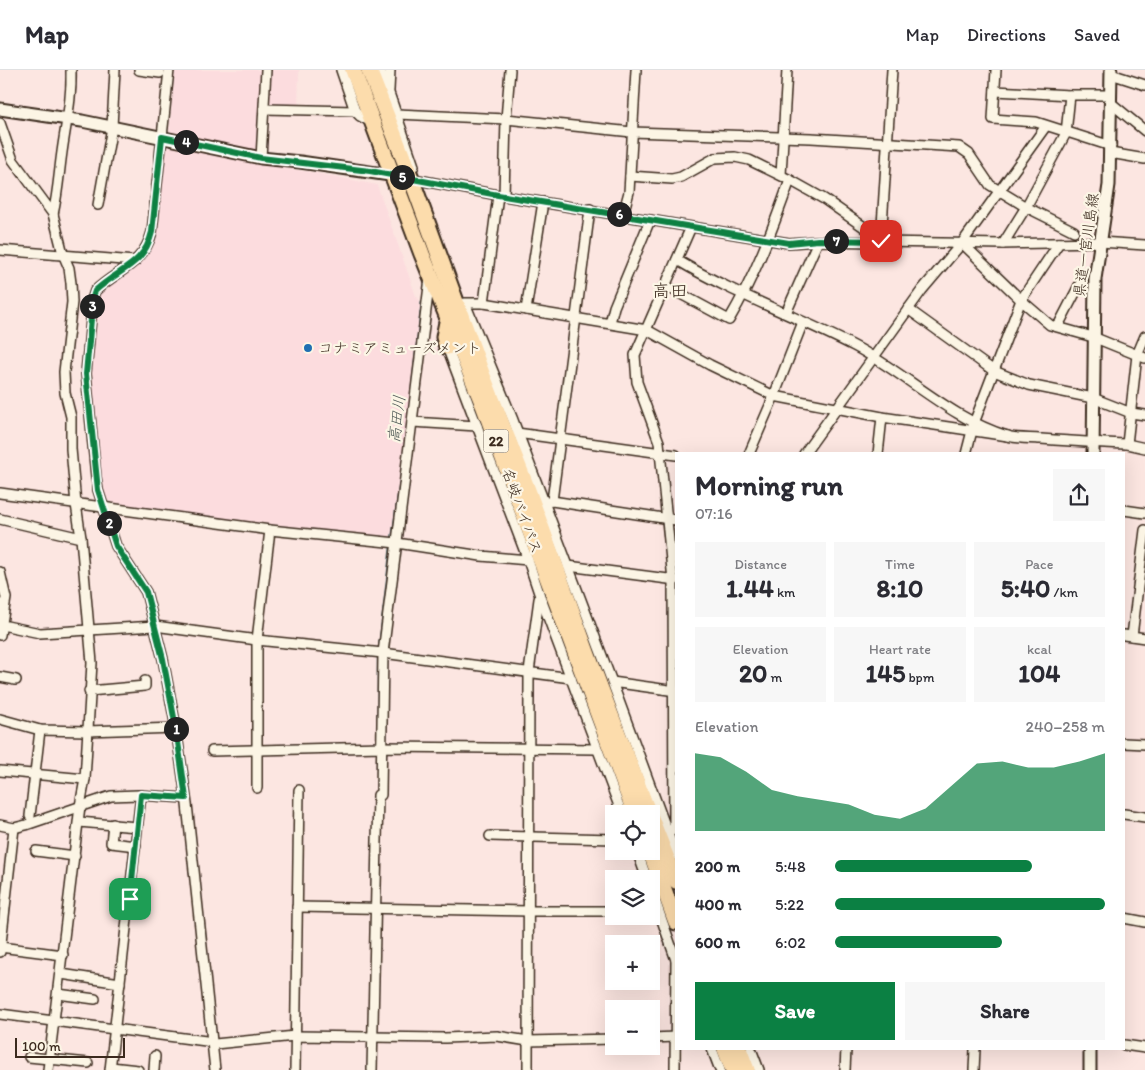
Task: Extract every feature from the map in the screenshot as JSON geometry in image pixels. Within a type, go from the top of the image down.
[{"type":"highway","name":"名岐バイパス","points":[[353,70],[373,123],[421,207],[588,655],[646,805]]},
{"type":"highway","name":"名岐バイパス","points":[[369,70],[405,177],[431,275],[483,406],[632,805]]},
{"type":"highway","name":"22","points":[[421,207],[435,216],[465,303]]},
{"type":"highway","name":"22","points":[[446,347],[444,336],[448,318]]},
{"type":"highway","points":[[660,841],[675,878]]},
{"type":"highway","points":[[653,860],[675,919]]},
{"type":"highway","points":[[717,1050],[733,1070]]},
{"type":"highway","points":[[739,1050],[747,1070]]},
{"type":"street","points":[[53,214],[72,89],[71,70]]},
{"type":"street","points":[[98,205],[112,127],[115,70]]},
{"type":"street","points":[[139,70],[165,71],[152,232],[149,246],[141,256],[95,291],[86,374],[96,476],[116,546],[146,592],[163,659],[176,728],[186,798],[214,1070]]},
{"type":"street","points":[[261,158],[266,70]]},
{"type":"street","points":[[341,70],[355,110],[360,116],[373,123]]},
{"type":"street","points":[[380,70],[397,114],[405,177]]},
{"type":"street","points":[[389,93],[390,70]]},
{"type":"street","points":[[484,303],[501,195],[510,70]]},
{"type":"street","points":[[623,214],[629,192],[636,70]]},
{"type":"street","points":[[666,286],[729,320],[743,296],[769,239],[785,178],[783,138],[787,70]]},
{"type":"street","points":[[881,241],[892,70]]},
{"type":"street","points":[[996,70],[993,118],[1036,122],[1110,149],[1145,159]]},
{"type":"street","points":[[1111,72],[1145,85]]},
{"type":"street","name":"県道一宮川島線","points":[[1093,448],[1095,278],[1108,196],[1111,72]]},
{"type":"street","points":[[995,91],[1111,99],[1145,131]]},
{"type":"street","points":[[1003,244],[1026,207],[1066,132],[1070,95]]},
{"type":"street","points":[[0,109],[160,136],[261,158],[405,177],[501,195],[623,214],[692,228],[789,243],[818,240],[1003,244],[1100,242],[1145,244]]},
{"type":"street","points":[[264,109],[355,110]]},
{"type":"street","points":[[397,114],[506,119],[632,132],[959,147],[969,154],[990,184],[1026,207],[1074,231]]},
{"type":"street","points":[[0,123],[13,160],[53,214],[63,254],[69,268],[72,302],[64,372],[65,392],[71,417],[71,449],[92,663],[85,779],[80,806],[48,1070]]},
{"type":"street","points":[[805,452],[922,290],[962,242],[1046,126]]},
{"type":"street","points":[[630,176],[658,179],[681,178],[715,158],[736,157],[749,160],[824,199],[881,241]]},
{"type":"street","points":[[526,310],[543,202]]},
{"type":"street","points":[[548,502],[560,438],[590,209]]},
{"type":"street","points":[[610,323],[614,307],[650,220]]},
{"type":"street","points":[[675,847],[673,830],[675,576],[672,519],[659,442],[637,382],[635,355],[692,228]]},
{"type":"street","points":[[786,313],[818,240]]},
{"type":"street","points":[[962,242],[1020,300],[1050,325],[1093,338],[1141,357]]},
{"type":"street","points":[[966,452],[972,427],[1020,300],[1059,243]]},
{"type":"street","points":[[0,250],[134,261]]},
{"type":"street","points":[[677,260],[743,296],[786,313],[874,358],[972,427]]},
{"type":"street","points":[[372,1070],[378,795],[381,795],[383,653],[431,275]]},
{"type":"street","points":[[1058,326],[1084,276]]},
{"type":"street","points":[[673,830],[612,682],[568,566],[548,502],[512,422],[465,303],[484,303],[647,330],[710,365],[774,396],[882,417],[972,427],[1008,436],[1093,448],[1127,444],[1145,448]]},
{"type":"street","points":[[908,309],[994,371],[1028,385],[1093,398],[1131,413],[1145,415]]},
{"type":"street","points":[[750,452],[803,322]]},
{"type":"street","points":[[1127,444],[1145,336]]},
{"type":"street","points":[[446,347],[480,432],[619,805]]},
{"type":"street","points":[[878,452],[882,417]]},
{"type":"street","points":[[412,422],[480,432]]},
{"type":"street","points":[[517,433],[675,455]]},
{"type":"street","points":[[0,493],[270,530],[397,543],[481,556],[528,560]]},
{"type":"street","points":[[548,502],[672,519]]},
{"type":"street","points":[[1125,510],[1145,513]]},
{"type":"street","points":[[0,519],[81,538]]},
{"type":"street","points":[[256,788],[257,640],[270,530]]},
{"type":"street","points":[[1145,530],[1128,635],[1145,638]]},
{"type":"street","points":[[568,566],[675,576]]},
{"type":"street","points":[[0,572],[6,598],[0,635]]},
{"type":"street","points":[[528,1070],[529,672],[540,596]]},
{"type":"street","points":[[2,625],[40,633],[155,626],[571,678]]},
{"type":"street","points":[[0,677],[16,680],[14,680]]},
{"type":"street","points":[[89,691],[145,686],[145,681]]},
{"type":"street","points":[[612,682],[675,691]]},
{"type":"street","points":[[0,719],[40,730],[87,732],[176,728]]},
{"type":"street","points":[[30,816],[40,730]]},
{"type":"street","points":[[1125,743],[1145,744]]},
{"type":"street","points":[[212,751],[382,747],[597,749]]},
{"type":"street","points":[[0,771],[85,779]]},
{"type":"street","points":[[295,1070],[299,790]]},
{"type":"street","points":[[0,825],[14,828],[111,796],[141,795],[186,798]]},
{"type":"street","points":[[138,1070],[110,1068],[141,795]]},
{"type":"street","points":[[1125,814],[1145,817]]},
{"type":"street","points":[[79,822],[137,827]]},
{"type":"street","points":[[113,824],[111,843],[136,846]]},
{"type":"street","points":[[0,952],[14,828]]},
{"type":"street","points":[[490,836],[605,839]]},
{"type":"street","points":[[36,851],[75,856]]},
{"type":"street","points":[[297,907],[529,912],[605,911]]},
{"type":"street","points":[[1125,918],[1145,922]]},
{"type":"street","points":[[660,923],[675,958]]},
{"type":"street","points":[[0,947],[63,955]]},
{"type":"street","points":[[61,974],[120,983]]},
{"type":"street","points":[[58,994],[94,999]]},
{"type":"street","points":[[0,1014],[206,1041],[212,1044],[295,1036],[445,1038],[497,1036],[528,1042],[605,1039]]},
{"type":"street","points":[[660,1038],[675,1037],[675,1070]]},
{"type":"street","points":[[1125,1045],[1145,1048]]},
{"type":"street","points":[[717,1050],[720,1070]]},
{"type":"street","points":[[751,1050],[759,1070]]},
{"type":"street","points":[[845,1070],[846,1050]]},
{"type":"street","points":[[974,1070],[975,1050]]},
{"type":"street","points":[[1090,1050],[1090,1070]]},
{"type":"street","points":[[154,1070],[156,1056]]},
{"type":"street","points":[[29,1057],[88,1064]]},
{"type":"shaded area","name":"コナミアミューズメント","points":[[175,70],[299,70],[298,109],[267,107],[264,165],[377,185],[416,296],[423,304],[394,536],[391,541],[115,506],[106,502],[99,484],[89,373],[95,306],[99,292],[140,263],[152,243],[169,133]]},
{"type":"waterway","name":"高田川","points":[[412,387],[422,301]]},
{"type":"waterway","name":"高田川","points":[[392,540],[404,452]]},
{"type":"waterway","name":"高田川","points":[[379,648],[391,546]]},
{"type":"waterway","name":"高田川","points":[[378,657],[378,721]]},
{"type":"place","name":"コナミアミューズメント","points":[[308,348]]},
{"type":"district","name":"高田","points":[[670,291]]},
{"type":"route","points":[[130,899],[141,795],[186,798],[176,728],[163,659],[146,592],[116,546],[98,490],[86,374],[95,291],[141,256],[149,246],[162,137],[261,158],[370,171],[498,195],[623,214],[692,228],[789,243],[818,240],[881,241]]}]
